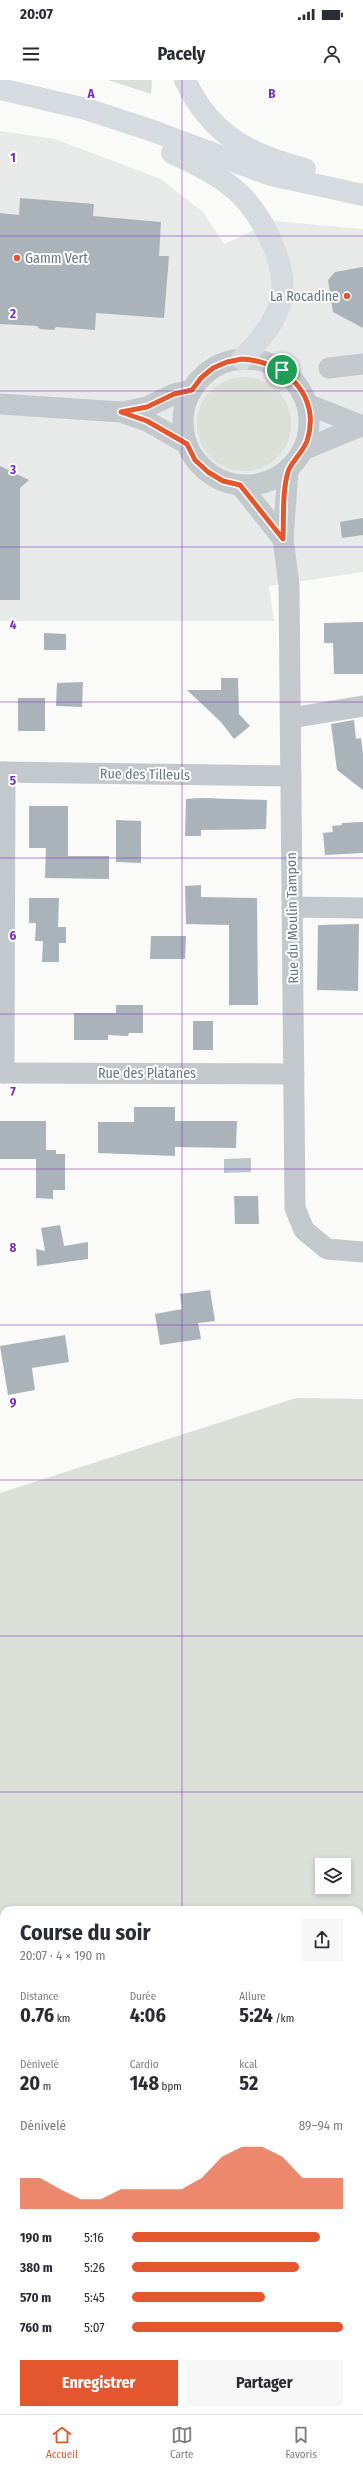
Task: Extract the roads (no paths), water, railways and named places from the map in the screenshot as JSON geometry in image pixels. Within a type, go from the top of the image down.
[{"type":"highway","points":[[185,80],[203,111],[222,133],[249,150],[286,164],[363,180]]},
{"type":"highway","points":[[0,89],[86,109],[153,131],[270,175],[363,195]]},
{"type":"highway","points":[[153,131],[172,152],[204,169],[241,196],[257,216],[276,256],[281,277],[282,296],[269,328],[242,359]]},
{"type":"street","points":[[242,359],[270,363],[282,370],[301,390],[307,404],[309,427],[303,450],[288,470],[273,480],[257,485],[240,485],[223,481],[208,472],[195,460],[187,444],[183,417],[192,390],[201,378],[213,368],[227,362],[242,359]]},
{"type":"street","points":[[329,368],[363,364]]},
{"type":"street","points":[[0,404],[121,412],[147,407],[174,394],[192,390]]},
{"type":"street","points":[[307,404],[362,425]]},
{"type":"street","points":[[121,412],[147,421],[187,444]]},
{"type":"street","points":[[303,450],[362,425]]},
{"type":"street","name":"Rue du Moulin Tampon","points":[[288,470],[283,539],[289,585],[295,1208],[304,1230],[327,1249],[363,1252]]},
{"type":"street","points":[[240,485],[283,539]]},
{"type":"street","points":[[291,718],[363,706]]},
{"type":"street","points":[[2,772],[2,1073]]},
{"type":"street","name":"Rue des Tilleuls","points":[[2,772],[291,776]]},
{"type":"street","points":[[292,907],[363,908]]},
{"type":"street","name":"Rue des Platanes","points":[[2,1073],[294,1074]]},
{"type":"place","name":"Gamm Vert","points":[[17,258]]},
{"type":"place","name":"La Rocadine","points":[[347,296]]}]
